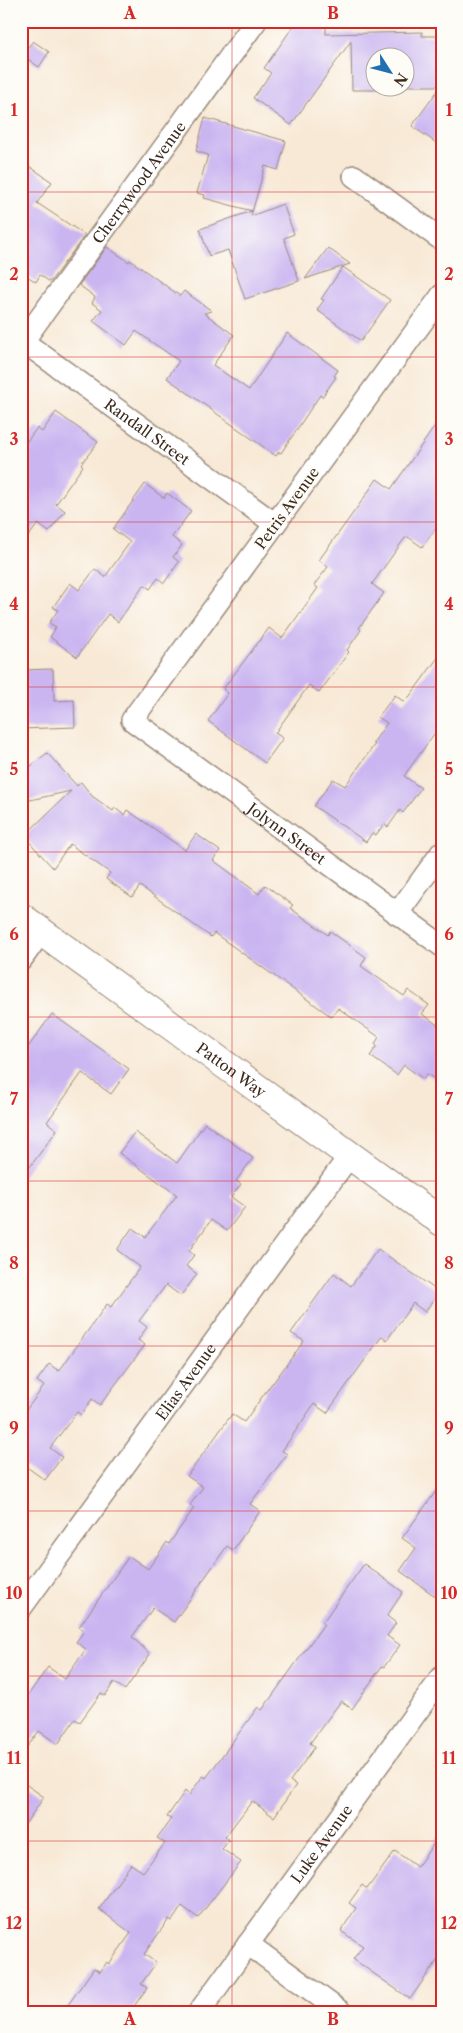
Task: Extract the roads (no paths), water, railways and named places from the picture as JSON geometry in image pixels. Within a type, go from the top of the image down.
[{"type":"street","name":"Cherrywood Avenue","points":[[22,342],[256,21]]},
{"type":"street","points":[[354,176],[442,240]]},
{"type":"street","name":"Petris Avenue","points":[[132,720],[442,296]]},
{"type":"street","name":"Randall Street","points":[[22,342],[275,524]]},
{"type":"street","name":"Jolynn Street","points":[[132,720],[442,946]]},
{"type":"street","points":[[397,914],[442,852]]},
{"type":"street","points":[[21,960],[31,925]]},
{"type":"street","name":"Patton Way","points":[[31,925],[442,1222]]},
{"type":"street","name":"Elias Avenue","points":[[21,1608],[350,1155]]},
{"type":"street","name":"Luke Avenue","points":[[199,2012],[442,1677]]},
{"type":"street","points":[[248,1944],[341,2012]]}]
